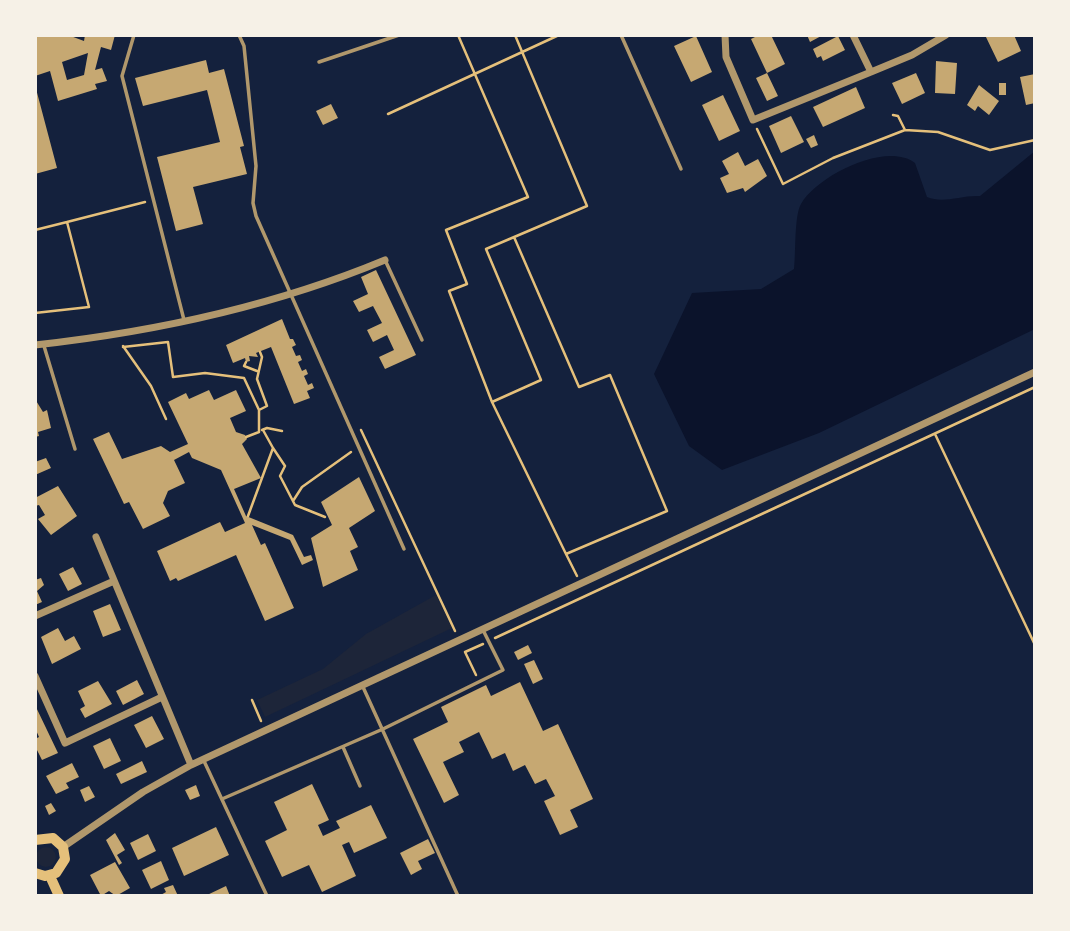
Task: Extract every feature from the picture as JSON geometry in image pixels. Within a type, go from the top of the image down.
[{"type":"main road","points":[[35,840],[53,838],[63,847],[64,864],[50,876]]},
{"type":"main road","points":[[35,873],[50,876]]},
{"type":"main road","points":[[50,876],[59,896]]},
{"type":"street","points":[[725,35],[726,57],[753,120],[912,55],[946,35]]},
{"type":"street","points":[[853,35],[871,72]]},
{"type":"street","points":[[39,344],[120,333],[290,296],[385,260]]},
{"type":"street","points":[[63,847],[143,792],[191,765],[1035,372]]},
{"type":"street","points":[[96,537],[191,765]]},
{"type":"street","points":[[35,616],[114,581]]},
{"type":"street","points":[[35,676],[65,743],[162,697]]},
{"type":"lane","points":[[134,35],[122,76],[184,320]]},
{"type":"lane","points":[[239,35],[244,46],[256,166],[253,203],[290,296],[404,549]]},
{"type":"lane","points":[[319,62],[399,35]]},
{"type":"lane","points":[[621,35],[681,169]]},
{"type":"lane","points":[[385,260],[422,341]]},
{"type":"lane","points":[[39,344],[75,449]]},
{"type":"lane","points":[[222,799],[383,729],[503,670],[482,629]]},
{"type":"lane","points":[[362,685],[458,896]]},
{"type":"lane","points":[[343,747],[360,786]]},
{"type":"lane","points":[[204,759],[267,896]]},
{"type":"path","points":[[458,35],[528,197],[446,230],[467,284],[449,291],[492,402],[580,584]]},
{"type":"path","points":[[492,402],[541,380],[486,249],[587,206],[515,35]]},
{"type":"path","points":[[388,114],[559,35]]},
{"type":"path","points":[[893,115],[898,116],[905,130]]},
{"type":"path","points":[[753,120],[783,184],[843,153],[905,130],[938,132],[990,150],[1035,140]]},
{"type":"path","points":[[35,230],[153,199]]},
{"type":"path","points":[[39,344],[35,313],[89,307],[67,222]]},
{"type":"path","points":[[514,237],[579,387],[611,375],[667,511],[566,554]]},
{"type":"path","points":[[120,333],[123,347],[151,386],[166,419]]},
{"type":"path","points":[[123,347],[168,342],[173,377],[205,373],[244,378],[259,410],[261,431],[285,466],[280,476],[295,505],[325,517]]},
{"type":"path","points":[[259,410],[267,406],[258,389],[257,371],[262,357],[260,352]]},
{"type":"path","points":[[246,362],[244,366],[257,371]]},
{"type":"path","points":[[479,682],[465,652],[1035,387]]},
{"type":"path","points":[[360,428],[459,640]]},
{"type":"path","points":[[246,437],[261,431],[282,431]]},
{"type":"path","points":[[935,434],[1035,645]]},
{"type":"path","points":[[293,501],[302,487],[358,447]]},
{"type":"path","points":[[248,516],[273,448]]},
{"type":"path","points":[[252,700],[265,730]]},
{"type":"shaded area","points":[[1035,151],[1035,329],[819,433],[722,470],[689,446],[654,374],[692,293],[761,289],[794,269],[799,210],[809,193],[836,173],[870,159],[887,156],[902,157],[915,163],[927,197],[946,199],[980,196]]},
{"type":"shaded area","points":[[436,595],[452,628],[265,717],[257,700],[323,669],[366,634]]},
{"type":"shaded area","points":[[46,847],[53,850],[56,857],[53,864],[46,867],[39,864],[36,857],[39,850]]},
{"type":"building","points":[[35,35],[68,35],[84,41],[85,35],[115,35],[111,50],[101,47],[95,70],[102,68],[107,81],[95,84],[97,89],[58,101],[50,71],[35,76]],"holes":[[[88,53],[84,75],[67,80],[62,62]]]},
{"type":"building","points":[[759,35],[771,35],[785,64],[767,73],[751,39]]},
{"type":"building","points":[[807,35],[823,35],[810,42]]},
{"type":"building","points":[[985,35],[1014,35],[1021,51],[998,62]]},
{"type":"building","points":[[696,36],[712,72],[691,82],[674,46]]},
{"type":"building","points":[[838,36],[845,50],[823,61],[821,56],[817,58],[813,49]]},
{"type":"building","points":[[206,60],[209,73],[224,69],[244,146],[240,147],[247,174],[193,187],[203,224],[176,231],[157,157],[220,142],[207,90],[143,106],[135,78]]},
{"type":"building","points":[[936,61],[957,63],[955,94],[935,93]]},
{"type":"building","points":[[767,73],[778,96],[767,101],[756,78]]},
{"type":"building","points":[[916,73],[925,93],[902,104],[892,83]]},
{"type":"building","points":[[1035,74],[1035,103],[1026,105],[1020,77]]},
{"type":"building","points":[[999,83],[1006,83],[1006,95],[999,95]]},
{"type":"building","points":[[35,85],[57,168],[35,174]]},
{"type":"building","points":[[979,85],[999,101],[989,115],[978,106],[975,111],[967,105]]},
{"type":"building","points":[[856,87],[865,108],[823,127],[813,107]]},
{"type":"building","points":[[723,95],[740,131],[719,141],[702,105]]},
{"type":"building","points":[[331,104],[338,118],[323,125],[316,111]]},
{"type":"building","points":[[791,116],[804,142],[781,153],[769,126]]},
{"type":"building","points":[[814,135],[818,145],[811,148],[806,139]]},
{"type":"building","points":[[738,152],[745,166],[758,159],[767,176],[745,192],[743,188],[727,193],[720,178],[729,174],[722,161]]},
{"type":"building","points":[[376,270],[416,355],[385,369],[379,357],[394,350],[387,335],[373,342],[367,330],[382,323],[373,306],[359,312],[353,301],[368,294],[361,277]]},
{"type":"building","points":[[282,319],[290,339],[293,339],[296,345],[292,347],[296,356],[300,355],[302,360],[298,362],[302,371],[306,369],[308,374],[304,376],[308,385],[312,383],[314,388],[307,391],[310,398],[294,404],[271,347],[256,353],[258,357],[249,356],[250,361],[246,362],[245,358],[233,363],[226,345]]},
{"type":"building","points":[[209,390],[214,400],[236,390],[246,411],[230,418],[236,432],[245,435],[247,439],[242,444],[261,478],[234,489],[246,516],[293,535],[304,557],[311,555],[313,560],[302,565],[290,540],[252,525],[261,545],[265,543],[294,608],[265,621],[236,555],[178,581],[176,578],[170,581],[157,551],[220,522],[225,532],[245,523],[221,470],[192,458],[189,452],[174,460],[185,483],[168,491],[163,503],[170,516],[143,529],[129,502],[124,504],[93,439],[109,432],[122,459],[161,446],[170,452],[188,444],[168,402],[186,393],[189,399]]},
{"type":"building","points":[[35,399],[43,412],[47,410],[51,428],[38,432],[39,436],[35,437]]},
{"type":"building","points":[[46,458],[51,468],[35,475],[35,462]]},
{"type":"building","points":[[359,477],[375,511],[349,528],[358,547],[350,551],[358,570],[323,587],[311,538],[332,525],[321,502]]},
{"type":"building","points":[[58,486],[77,516],[51,535],[38,519],[45,515],[39,505],[35,506],[35,498]]},
{"type":"building","points":[[73,567],[82,584],[68,591],[59,574]]},
{"type":"building","points":[[41,578],[44,585],[37,591],[42,602],[35,605],[35,580]]},
{"type":"building","points":[[110,604],[121,630],[103,637],[93,611]]},
{"type":"building","points":[[58,628],[65,641],[74,636],[81,649],[52,664],[41,637]]},
{"type":"building","points":[[528,645],[532,653],[518,660],[514,652]]},
{"type":"building","points":[[534,660],[543,679],[533,684],[524,664]]},
{"type":"building","points":[[137,680],[144,694],[123,705],[116,691]]},
{"type":"building","points":[[98,681],[112,704],[85,718],[80,709],[85,706],[78,691]]},
{"type":"building","points":[[520,682],[543,731],[558,724],[593,799],[570,810],[578,827],[560,835],[544,801],[555,796],[546,779],[535,784],[525,765],[513,771],[505,753],[492,759],[479,732],[459,742],[464,752],[443,762],[459,795],[444,803],[413,739],[448,722],[441,707],[486,685],[491,696]]},
{"type":"building","points":[[35,705],[58,753],[42,760],[35,746],[35,739],[39,737],[35,728]]},
{"type":"building","points":[[152,716],[164,739],[146,748],[134,725]]},
{"type":"building","points":[[110,738],[121,761],[104,769],[93,746]]},
{"type":"building","points":[[142,761],[147,772],[121,784],[116,774]]},
{"type":"building","points":[[72,763],[79,777],[66,783],[69,788],[56,794],[46,776]]},
{"type":"building","points":[[312,784],[329,820],[318,825],[323,836],[340,828],[336,821],[371,805],[387,838],[354,853],[349,842],[342,845],[356,876],[322,892],[309,865],[282,877],[265,841],[287,830],[274,802]]},
{"type":"building","points":[[196,785],[200,796],[190,800],[185,790]]},
{"type":"building","points":[[89,786],[95,797],[85,802],[80,790]]},
{"type":"building","points":[[51,803],[56,811],[49,815],[45,806]]},
{"type":"building","points":[[216,827],[229,855],[184,876],[172,848]]},
{"type":"building","points":[[115,833],[125,850],[117,855],[122,863],[119,865],[106,840]]},
{"type":"building","points":[[148,834],[156,851],[138,860],[130,843]]},
{"type":"building","points":[[428,839],[435,853],[418,861],[422,869],[411,875],[400,853]]},
{"type":"building","points":[[161,861],[169,880],[151,889],[142,870]]},
{"type":"building","points":[[115,862],[130,888],[116,896],[109,891],[101,896],[90,875]]},
{"type":"building","points":[[173,885],[178,896],[159,896],[166,892],[164,888]]},
{"type":"building","points":[[226,886],[230,896],[205,896]]}]
